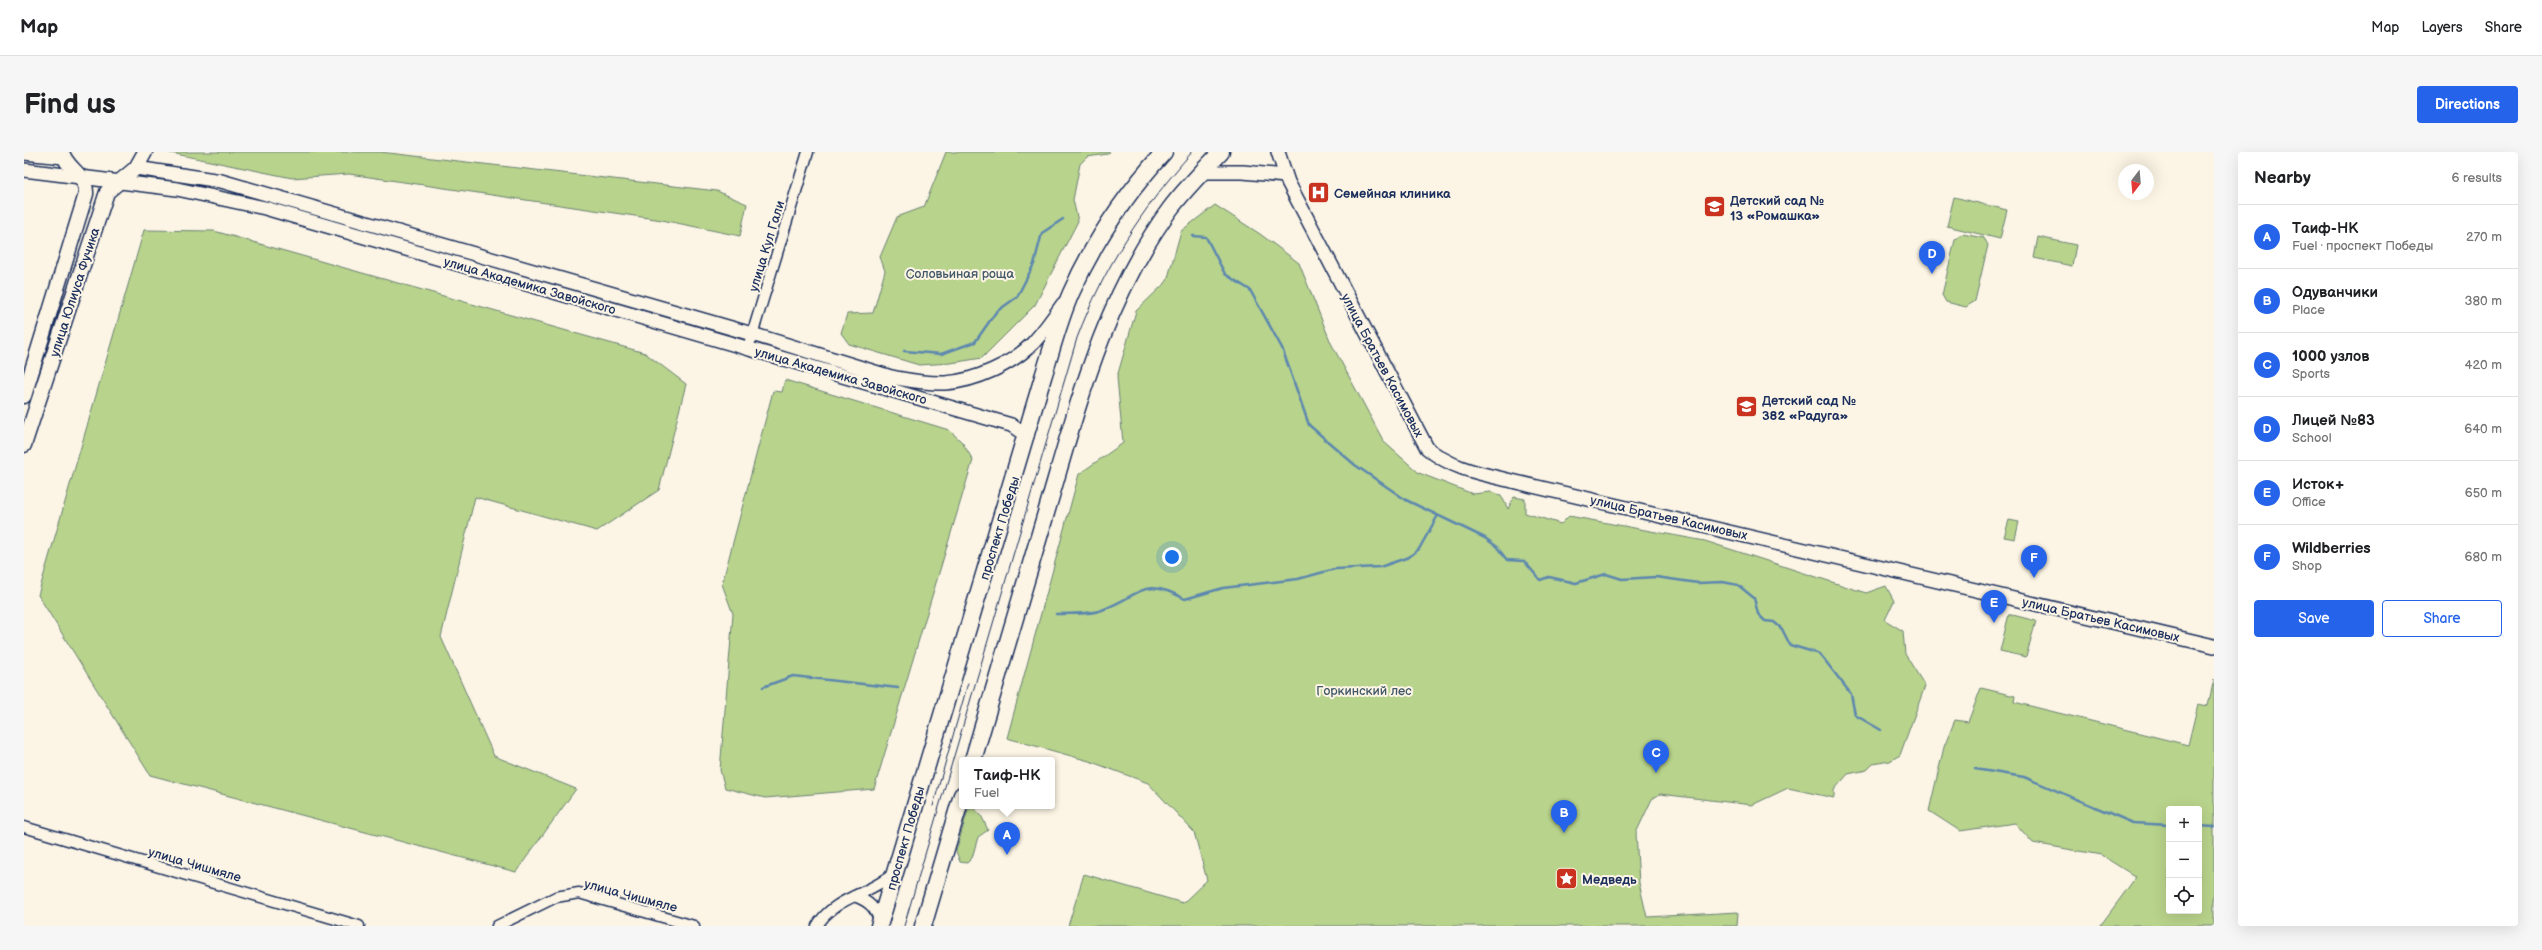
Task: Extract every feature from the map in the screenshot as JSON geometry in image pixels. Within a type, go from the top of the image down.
[{"type":"main road","name":"улица Юлиуса Фучика","points":[[24,445],[107,192],[136,168],[145,152]]},
{"type":"main road","name":"проспект Победы","points":[[880,924],[1071,294],[1112,218],[1139,179],[1164,152]]},
{"type":"main road","points":[[974,757],[1068,438],[1100,338],[1134,264],[1170,209],[1221,152]]},
{"type":"main road","points":[[63,154],[82,177]]},
{"type":"main road","name":"улица Юлиуса Фучика","points":[[24,396],[86,194],[86,186],[82,177]]},
{"type":"main road","points":[[922,926],[959,805]]},
{"type":"street","name":"улица Кул Гали","points":[[748,348],[808,152]]},
{"type":"street","name":"улица Братьев Касимовых","points":[[1278,152],[1285,176],[1427,448],[1442,461],[1516,482],[2214,646]]},
{"type":"street","points":[[24,153],[63,154]]},
{"type":"street","name":"улица Академика Завойского","points":[[136,168],[215,180],[752,334],[891,377],[946,383],[979,376],[1008,361],[1033,343],[1071,294]]},
{"type":"street","name":"улица Академика Завойского","points":[[24,170],[117,183],[177,189],[265,208],[1011,425],[1027,436]]},
{"type":"street","points":[[1202,172],[1243,172],[1285,176]]},
{"type":"street","points":[[210,195],[208,184],[215,180]]},
{"type":"street","name":"улица Чишмяле","points":[[24,827],[359,926]]},
{"type":"street","points":[[817,926],[834,907],[880,884],[895,873]]},
{"type":"street","name":"улица Чишмяле","points":[[497,926],[556,897],[579,894],[694,926]]},
{"type":"street","points":[[854,896],[868,902],[877,913],[880,924]]},
{"type":"green space","points":[[166,152],[380,152],[717,191],[747,204],[740,236],[662,220],[349,174],[292,178]]},
{"type":"green space","name":"Соловьиная роща","points":[[946,152],[1110,152],[1108,154],[1087,157],[1080,164],[1073,200],[1078,221],[1035,305],[982,358],[951,363],[919,365],[849,344],[841,333],[847,314],[873,313],[885,271],[880,257],[897,217],[924,207]]},
{"type":"green space","points":[[1954,197],[2007,210],[2000,239],[1947,226]]},
{"type":"green space","name":"Горкинский лес","points":[[1215,205],[1260,234],[1299,263],[1331,343],[1384,442],[1419,473],[1473,494],[1490,492],[1501,495],[1508,509],[1514,497],[1525,499],[1525,513],[1561,524],[1569,516],[1705,541],[1866,593],[1886,586],[1894,601],[1885,620],[1903,631],[1905,654],[1925,686],[1900,755],[1890,761],[1873,764],[1867,770],[1848,774],[1834,790],[1834,798],[1788,788],[1752,805],[1660,794],[1652,799],[1636,833],[1639,883],[1647,917],[1738,912],[1737,926],[1068,926],[1084,874],[1183,903],[1207,880],[1194,832],[1148,783],[1089,761],[1007,738],[1079,474],[1123,443],[1117,377],[1136,311],[1167,281],[1181,231]]},
{"type":"green space","points":[[144,230],[214,231],[645,353],[686,384],[659,490],[597,531],[475,497],[441,637],[494,756],[576,789],[516,872],[150,775],[38,595]]},
{"type":"green space","points":[[1962,234],[1984,238],[1988,245],[1975,301],[1966,307],[1946,302],[1942,295],[1955,240]]},
{"type":"green space","points":[[2038,237],[2076,245],[2072,266],[2034,258]]},
{"type":"green space","points":[[785,380],[949,430],[962,442],[973,460],[874,789],[765,798],[725,788],[720,770],[733,614],[722,584],[773,391],[782,392]]},
{"type":"green space","points":[[2009,520],[2019,522],[2015,539],[2004,537]]},
{"type":"green space","points":[[2009,614],[2036,621],[2026,657],[2000,651]]},
{"type":"green space","points":[[2214,679],[2214,926],[2100,926],[2136,877],[2101,855],[2033,843],[2015,823],[1960,831],[1929,811],[1944,747],[1955,720],[1968,722],[1981,688],[2015,696],[2014,702],[2188,745],[2198,704],[2208,706]]},
{"type":"green space","points":[[974,809],[981,815],[988,830],[978,837],[972,858],[967,863],[960,862],[956,851],[968,810]]},
{"type":"waterway","points":[[904,351],[941,354],[975,342],[996,312],[1017,297],[1034,264],[1042,233],[1063,219]]},
{"type":"waterway","points":[[1193,236],[1206,237],[1225,274],[1250,290],[1282,348],[1309,425],[1355,465],[1406,500],[1485,538],[1496,546],[1507,560],[1524,561],[1540,580],[1549,577],[1576,583],[1606,574],[1622,579],[1656,577],[1698,583],[1723,582],[1738,585],[1754,598],[1758,614],[1765,621],[1774,622],[1782,629],[1790,645],[1820,654],[1851,694],[1855,715],[1881,730]]},
{"type":"waterway","points":[[1056,614],[1097,612],[1142,590],[1150,588],[1171,592],[1185,599],[1223,588],[1298,579],[1335,569],[1380,567],[1409,557],[1419,549],[1437,517]]},
{"type":"waterway","points":[[763,687],[793,676],[898,688]]},
{"type":"waterway","points":[[1975,769],[2024,777],[2133,823],[2166,825]]},
{"type":"waterway","points":[[2202,826],[2214,827]]},
{"type":"tram line","points":[[904,926],[1077,338],[1099,287],[1126,240],[1157,195],[1192,152]]},
{"type":"tram line","points":[[933,806],[968,683]]},
{"type":"place","name":"Семейная клиника","points":[[1318,193]]},
{"type":"place","name":"Детский сад № 13 «Ромашка»","points":[[1715,207]]},
{"type":"place","name":"Лицей №83","points":[[1932,274]]},
{"type":"place","name":"Детский сад № 382 «Радуга»","points":[[1746,407]]},
{"type":"place","name":"Wildberries","points":[[2034,578]]},
{"type":"place","name":"Исток+","points":[[1994,623]]},
{"type":"place","name":"1000 узлов","points":[[1656,773]]},
{"type":"place","name":"Одуванчики","points":[[1564,833]]},
{"type":"place","name":"Таиф-НК","points":[[1007,855]]},
{"type":"place","name":"Медведь","points":[[1566,879]]}]
